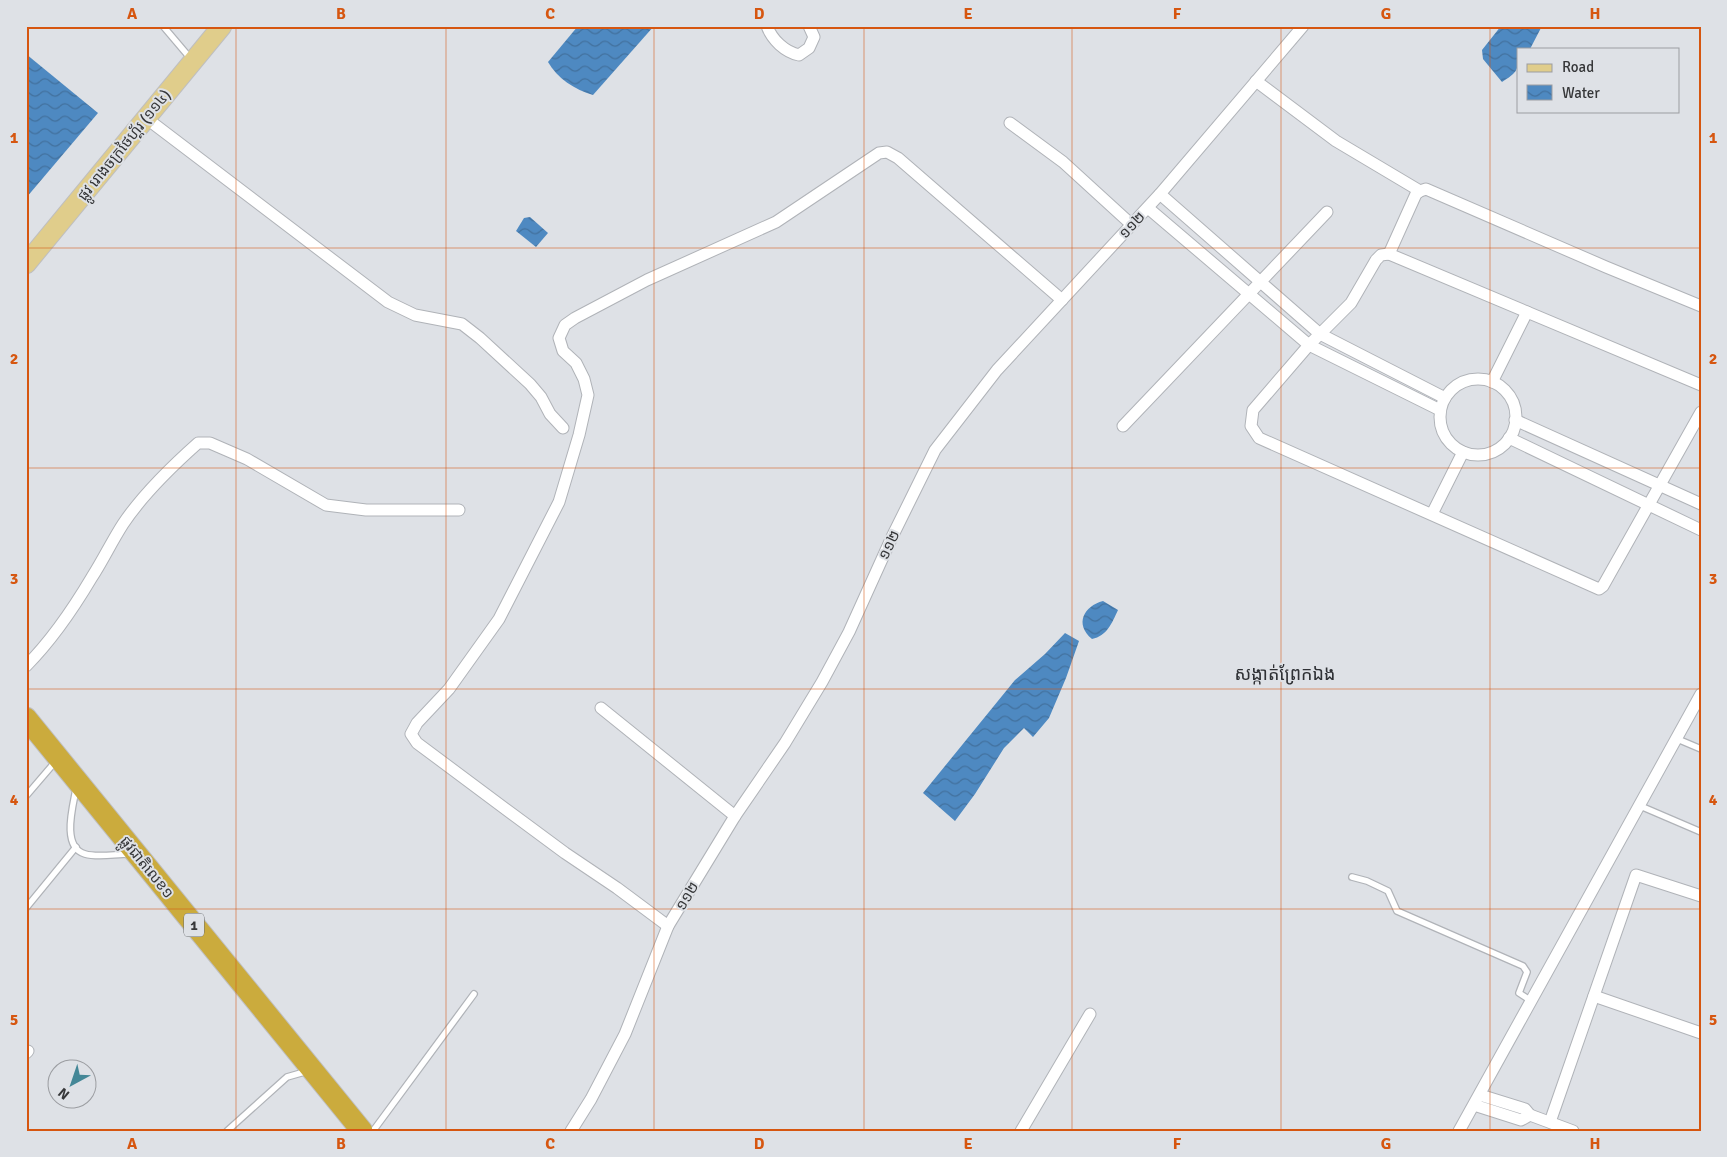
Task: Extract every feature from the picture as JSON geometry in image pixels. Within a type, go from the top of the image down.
[{"type":"highway","name":"ផ្លូវជាតិលេខ១","points":[[26,718],[362,1131]]},
{"type":"main road","name":"ផ្លូវ រោងចក្រថៃហ្គ័រ (១១៤)","points":[[26,264],[222,26]]},
{"type":"street","points":[[767,26],[770,35],[790,53],[799,55],[809,48],[814,37],[809,26]]},
{"type":"street","name":"១១២","points":[[571,1131],[591,1099],[625,1034],[668,926],[735,816],[785,742],[822,682],[849,632],[892,537],[936,450],[997,370],[1132,226],[1303,26]]},
{"type":"street","points":[[1256,81],[1336,141],[1420,190],[1426,189],[1701,306]]},
{"type":"street","points":[[146,118],[388,302],[415,315],[462,324],[530,384],[541,397],[550,414],[563,428]]},
{"type":"street","points":[[1010,123],[1063,162],[1132,226]]},
{"type":"street","points":[[668,926],[514,816],[417,743],[411,734],[417,724],[449,688],[499,619],[559,502],[579,435],[588,396],[584,379],[576,363],[563,351],[559,338],[565,324],[647,280],[776,222],[879,153],[886,152],[898,158],[1062,300]]},
{"type":"street","points":[[1389,254],[1420,190]]},
{"type":"street","points":[[1160,194],[1320,334],[1444,398]]},
{"type":"street","points":[[1148,208],[1309,345],[1440,410]]},
{"type":"street","points":[[1123,426],[1327,212]]},
{"type":"street","points":[[1701,385],[1389,254],[1381,255],[1376,260],[1351,303],[1309,345],[1253,410],[1252,426],[1259,438],[1599,589],[1603,586],[1701,412]]},
{"type":"street","points":[[1492,382],[1527,312]]},
{"type":"street","points":[[1481,379],[1492,382],[1509,395],[1513,405],[1514,426],[1509,438],[1500,448],[1489,454],[1476,455],[1463,452],[1452,445],[1444,435],[1440,423],[1440,410],[1444,398],[1456,386],[1470,380],[1481,379]]},
{"type":"street","points":[[1515,420],[1701,504]]},
{"type":"street","points":[[1509,438],[1701,530]]},
{"type":"street","points":[[26,666],[40,652],[61,625],[123,524],[150,490],[198,443],[210,443],[247,459],[326,505],[366,510],[459,510]]},
{"type":"street","points":[[1432,514],[1463,452]]},
{"type":"street","points":[[1459,1131],[1701,694]]},
{"type":"street","points":[[601,708],[735,816]]},
{"type":"street","points":[[1550,1122],[1636,875],[1701,896]]},
{"type":"street","points":[[1594,996],[1701,1033]]},
{"type":"street","points":[[1021,1131],[1090,1014]]},
{"type":"street","points":[[1477,1100],[1521,1120],[1530,1115],[1573,1131]]},
{"type":"lane","points":[[163,26],[193,61]]},
{"type":"lane","points":[[1675,738],[1701,749]]},
{"type":"lane","points":[[26,796],[58,757]]},
{"type":"lane","points":[[77,781],[70,828],[70,838],[76,847],[84,854],[136,853]]},
{"type":"lane","points":[[1638,805],[1701,832]]},
{"type":"lane","points":[[26,908],[76,847]]},
{"type":"lane","points":[[1352,877],[1367,881],[1388,891],[1397,911],[1523,966],[1527,972],[1519,993],[1530,1000]]},
{"type":"lane","points":[[373,1131],[474,994]]},
{"type":"lane","points":[[227,1131],[286,1077],[313,1070]]},
{"type":"water","points":[[578,26],[654,26],[593,95],[567,83],[548,62]]},
{"type":"water","points":[[1501,26],[1542,26],[1531,48],[1517,48],[1517,69],[1502,82],[1483,59],[1482,50]]},
{"type":"water","points":[[26,54],[98,113],[26,198]]},
{"type":"water","points":[[530,217],[548,233],[536,247],[516,231],[524,218]]},
{"type":"water","points":[[1103,601],[1118,610],[1105,632],[1092,639],[1083,627],[1084,616],[1086,611],[1096,603]]},
{"type":"water","points":[[1065,633],[1079,641],[1049,718],[1033,737],[1024,728],[1004,748],[975,794],[955,821],[923,793],[1015,680],[1045,654]]},
{"type":"district","name":"សង្កាត់ព្រែកឯង","points":[[1285,674]]}]
